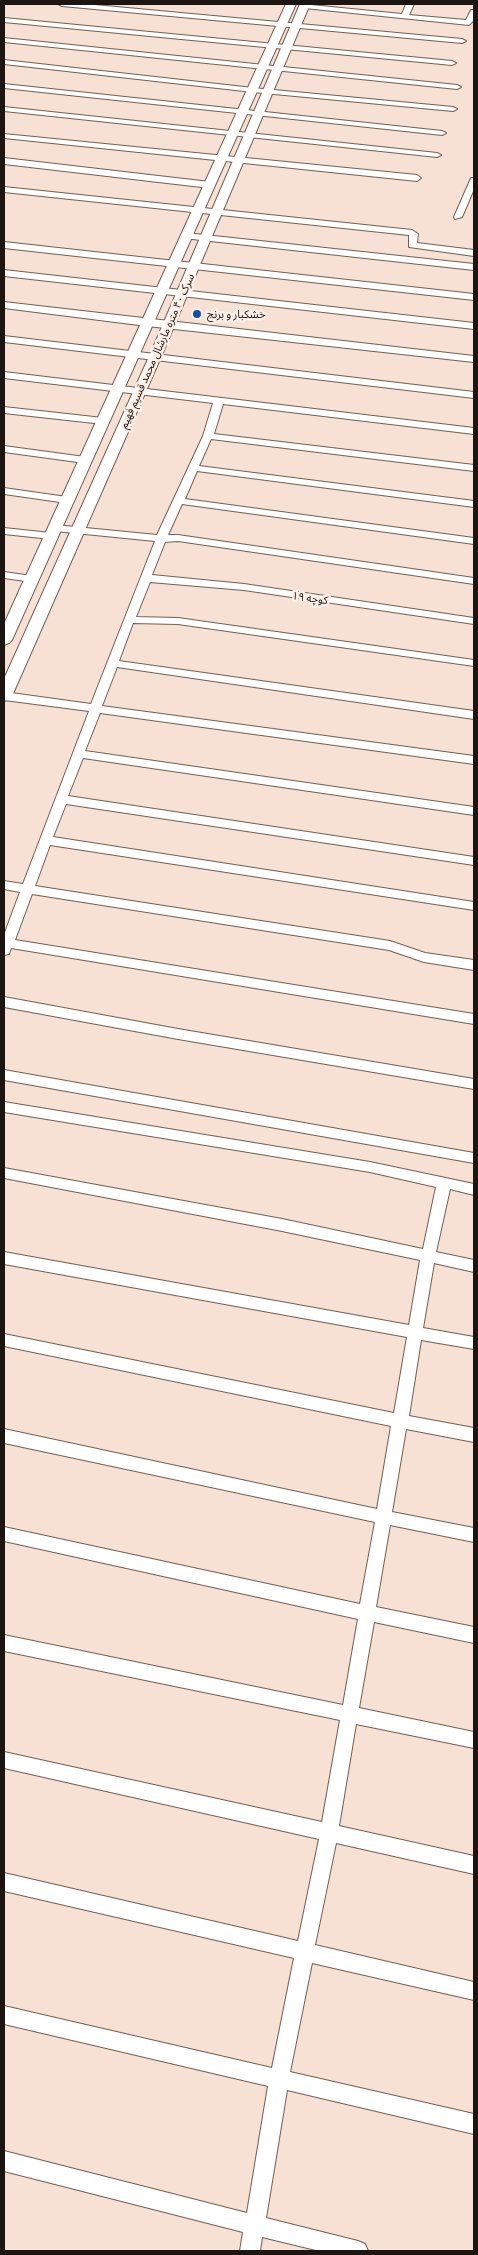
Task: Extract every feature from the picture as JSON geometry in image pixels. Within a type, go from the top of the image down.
[{"type":"street","points":[[62,4],[462,41]]},
{"type":"street","name":"سرک ۴۰ متره مارشال محمد قسیم فهیم","points":[[5,633],[32,579],[291,4]]},
{"type":"street","points":[[405,16],[410,4]]},
{"type":"street","points":[[305,5],[469,23],[474,12]]},
{"type":"street","name":"سرک ۴۰ متره مارشال محمد قسیم فهیم","points":[[4,696],[168,326],[305,5]]},
{"type":"street","points":[[4,20],[452,64]]},
{"type":"street","points":[[4,40],[457,87]]},
{"type":"street","points":[[4,62],[268,92],[452,109]]},
{"type":"street","points":[[4,86],[244,110],[442,133]]},
{"type":"street","points":[[4,109],[437,155]]},
{"type":"street","points":[[4,136],[417,178]]},
{"type":"street","points":[[4,161],[210,186]]},
{"type":"street","points":[[458,218],[474,180]]},
{"type":"street","points":[[4,189],[412,233],[414,234],[412,245],[474,253]]},
{"type":"street","points":[[186,236],[474,267]]},
{"type":"street","points":[[4,244],[474,297]]},
{"type":"street","points":[[4,273],[474,326]]},
{"type":"street","points":[[4,305],[147,324],[474,359]]},
{"type":"street","points":[[4,339],[132,356],[474,395]]},
{"type":"street","points":[[4,375],[474,431]]},
{"type":"street","points":[[219,400],[208,436],[161,540],[112,663],[5,947],[474,1020]]},
{"type":"street","points":[[4,410],[103,421]]},
{"type":"street","points":[[208,436],[474,468]]},
{"type":"street","points":[[4,449],[85,460]]},
{"type":"street","points":[[194,468],[474,504]]},
{"type":"street","points":[[4,491],[67,500]]},
{"type":"street","points":[[179,501],[474,541]]},
{"type":"street","points":[[4,531],[53,532],[77,530],[161,540],[178,538],[474,580]]},
{"type":"street","points":[[4,575],[32,579]]},
{"type":"street","name":"کوچه ۱۹","points":[[146,578],[236,586],[474,621]]},
{"type":"street","points":[[129,620],[178,621],[474,663]]},
{"type":"street","points":[[112,663],[474,715]]},
{"type":"street","points":[[4,696],[474,760]]},
{"type":"street","points":[[79,754],[474,811]]},
{"type":"street","points":[[61,798],[474,860]]},
{"type":"street","points":[[45,840],[474,906]]},
{"type":"street","points":[[4,885],[390,946],[424,956],[474,965]]},
{"type":"street","points":[[4,1002],[178,1034],[474,1084]]},
{"type":"street","points":[[4,1076],[474,1158]]},
{"type":"street","points":[[4,1107],[370,1167],[474,1188]]},
{"type":"street","points":[[4,1173],[282,1225],[428,1258],[474,1266]]},
{"type":"street","points":[[250,2251],[280,2078],[329,1834],[366,1613],[417,1332],[428,1258],[444,1183]]},
{"type":"street","points":[[4,1258],[474,1343]]},
{"type":"street","points":[[4,1340],[474,1435]]},
{"type":"street","points":[[4,1436],[103,1454],[383,1518],[474,1535]]},
{"type":"street","points":[[4,1534],[474,1635]]},
{"type":"street","points":[[4,1643],[474,1740]]},
{"type":"street","points":[[4,1760],[474,1865]]},
{"type":"street","points":[[4,1882],[474,1991]]},
{"type":"street","points":[[4,2014],[474,2124]]},
{"type":"street","points":[[4,2162],[358,2251]]},
{"type":"place","name":"خشکبار و برنج","points":[[197,314]]}]
